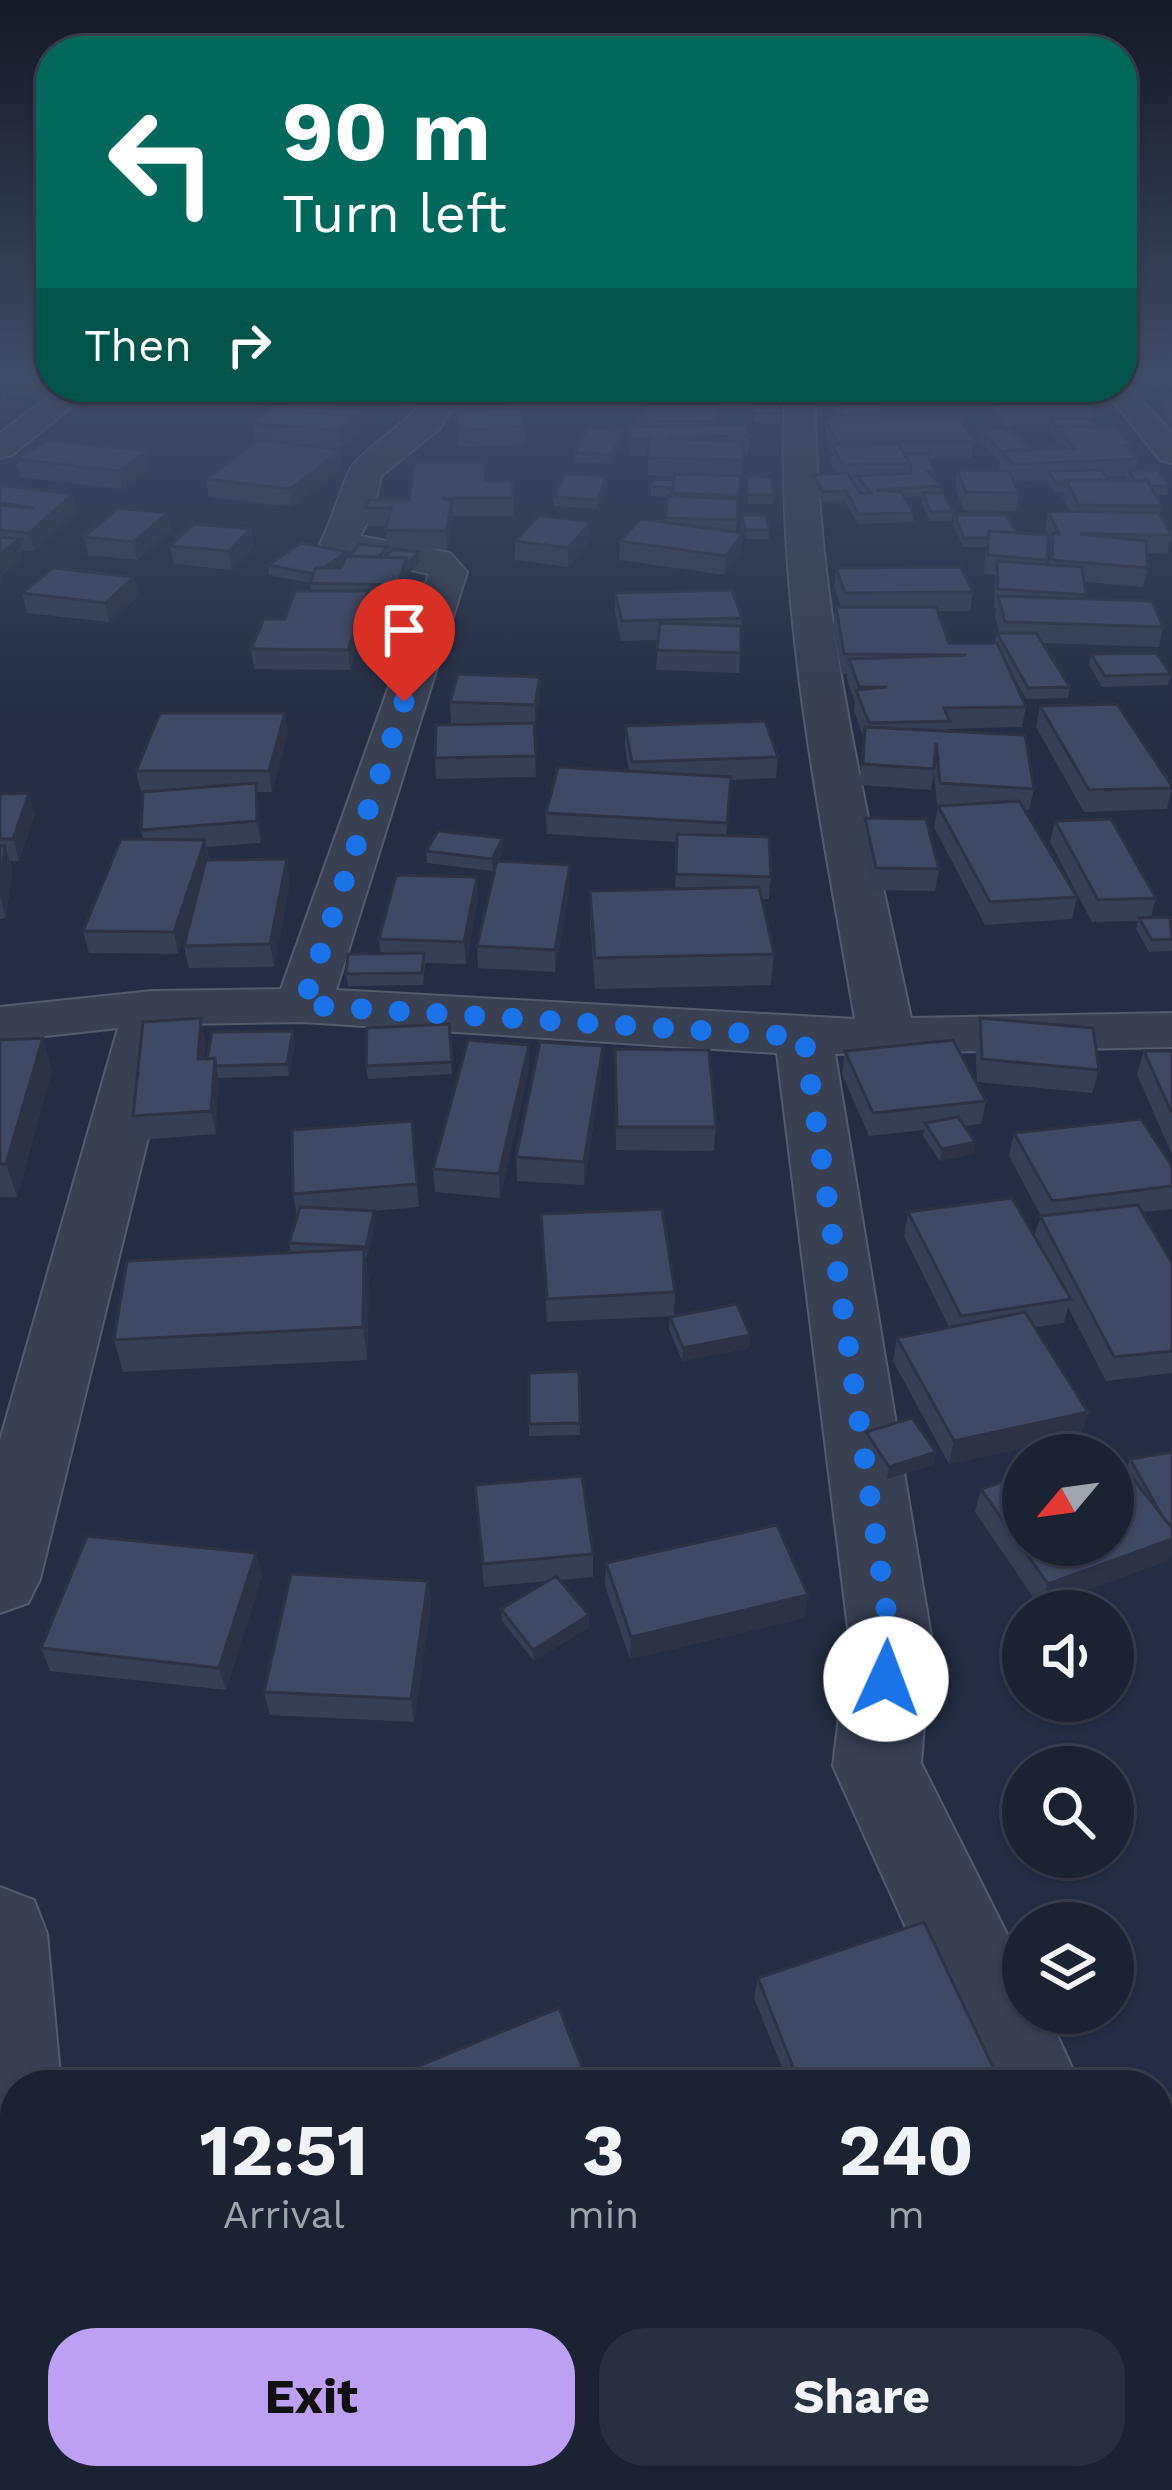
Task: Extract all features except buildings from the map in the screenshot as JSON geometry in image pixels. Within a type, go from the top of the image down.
[{"type":"street","points":[[303,1005],[448,572],[437,561],[338,543],[355,513],[361,487]]},
{"type":"street","points":[[796,487],[810,614],[886,1032]]},
{"type":"street","points":[[0,1024],[152,1008],[303,1005],[804,1037],[1172,1030]]},
{"type":"street","points":[[0,1579],[152,1008]]},
{"type":"street","points":[[804,1037],[890,1636],[877,1766],[1022,2070]]},
{"type":"street","points":[[0,1934],[9,2070]]},
{"type":"route","points":[[404,702],[303,1005],[804,1037],[890,1636],[886,1679]]}]
